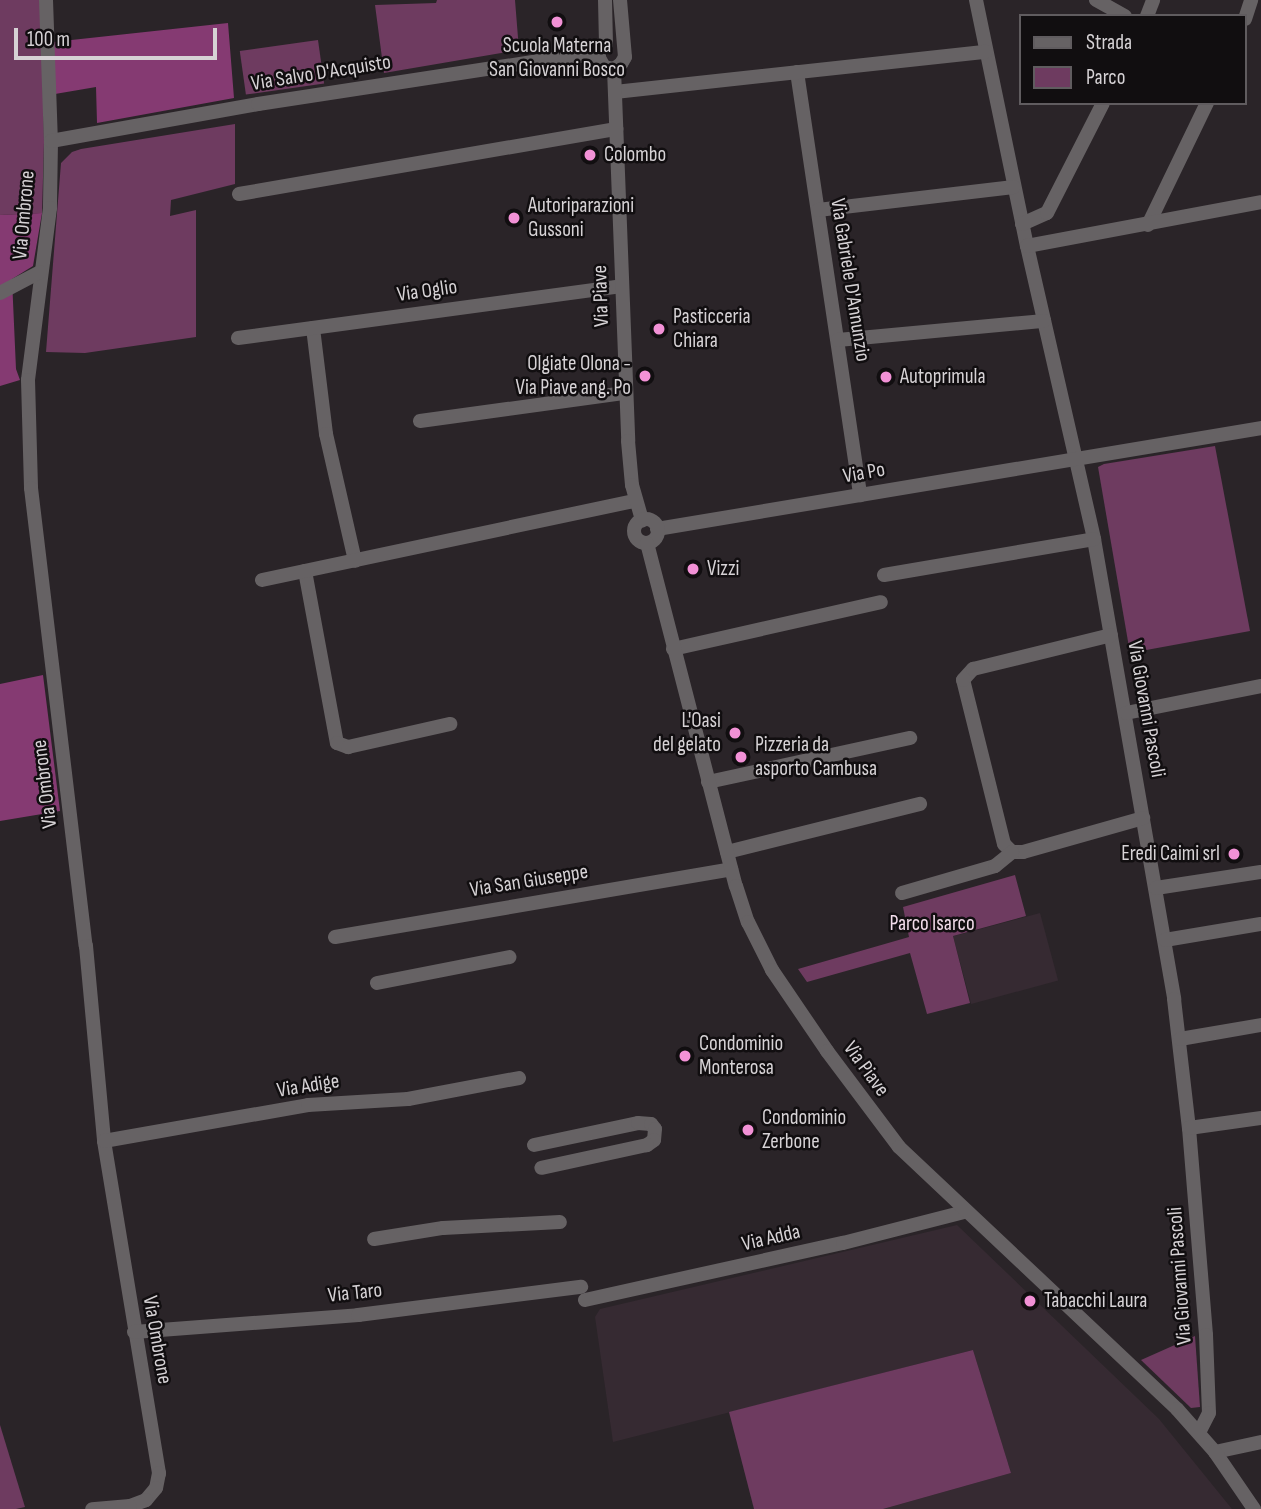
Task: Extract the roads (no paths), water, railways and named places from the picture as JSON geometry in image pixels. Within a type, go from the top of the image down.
[{"type":"street","name":"Via Ombrone","points":[[46,0],[51,141],[50,208],[28,380],[31,488],[86,946],[104,1141],[159,1473],[156,1488],[146,1500],[130,1506],[92,1509]]},
{"type":"street","points":[[605,0],[602,65],[614,69]]},
{"type":"street","name":"Via Piave","points":[[620,0],[624,61],[614,69],[625,393],[635,501],[642,521],[635,526],[634,535],[640,542],[647,543],[731,869],[756,941],[805,1020],[890,1137],[964,1212],[1106,1342],[1199,1433],[1251,1505]]},
{"type":"street","name":"Via Giovanni Pascoli","points":[[976,0],[1022,224],[1078,458],[1165,940],[1180,1039],[1189,1128],[1209,1408],[1208,1421],[1199,1433]]},
{"type":"street","points":[[1096,0],[1121,14]]},
{"type":"street","points":[[602,49],[617,43],[622,48]]},
{"type":"street","name":"Via Salvo D'Acquisto","points":[[51,141],[283,100],[602,49]]},
{"type":"street","points":[[615,92],[986,52]]},
{"type":"street","name":"Via Gabriele D'Annunzio","points":[[797,72],[860,495]]},
{"type":"street","points":[[1022,224],[1047,213],[1102,105]]},
{"type":"street","points":[[1148,225],[1207,105]]},
{"type":"street","points":[[239,194],[616,129]]},
{"type":"street","points":[[818,210],[1014,187]]},
{"type":"street","points":[[1027,246],[1261,202]]},
{"type":"street","points":[[0,293],[40,272]]},
{"type":"street","name":"Via Oglio","points":[[238,338],[621,286]]},
{"type":"street","points":[[838,340],[1044,321]]},
{"type":"street","points":[[313,328],[326,434],[355,561]]},
{"type":"street","points":[[420,421],[625,393]]},
{"type":"street","name":"Via Po","points":[[657,529],[1078,458],[1261,431]]},
{"type":"street","points":[[262,580],[635,501]]},
{"type":"street","points":[[642,521],[652,521],[657,529],[656,538],[647,543]]},
{"type":"street","points":[[884,575],[1094,539]]},
{"type":"street","points":[[305,571],[338,743],[348,747],[450,724]]},
{"type":"street","points":[[673,649],[881,602]]},
{"type":"street","points":[[1012,852],[1004,844],[963,680],[973,669],[1111,635]]},
{"type":"street","points":[[1126,713],[1261,687]]},
{"type":"street","points":[[708,782],[909,738]]},
{"type":"street","points":[[727,852],[920,804]]},
{"type":"street","points":[[902,893],[995,866],[1012,852],[1023,852],[1143,818]]},
{"type":"street","name":"Via San Giuseppe","points":[[335,937],[731,869]]},
{"type":"street","points":[[1156,888],[1261,872]]},
{"type":"street","points":[[1165,940],[1261,924]]},
{"type":"street","points":[[377,983],[509,957]]},
{"type":"street","points":[[1180,1039],[1261,1025]]},
{"type":"street","name":"Via Adige","points":[[104,1141],[326,1103],[408,1099],[519,1078]]},
{"type":"street","points":[[1189,1128],[1261,1118]]},
{"type":"street","points":[[534,1145],[638,1123],[651,1124],[655,1129],[654,1140],[646,1144],[541,1168]]},
{"type":"street","name":"Via Adda","points":[[583,1293],[830,1246],[964,1212]]},
{"type":"street","points":[[374,1239],[443,1228],[559,1222]]},
{"type":"street","name":"Via Taro","points":[[134,1332],[358,1315],[583,1293]]},
{"type":"street","points":[[1215,1452],[1261,1442]]},
{"type":"place","name":"Scuola Materna San Giovanni Bosco","points":[[557,22]]},
{"type":"place","name":"Colombo","points":[[590,155]]},
{"type":"place","name":"Autoriparazioni Gussoni","points":[[514,218]]},
{"type":"place","name":"Pasticceria Chiara","points":[[659,329]]},
{"type":"place","name":"Olgiate Olona - Via Piave ang. Po","points":[[645,376]]},
{"type":"place","name":"Autoprimula","points":[[886,377]]},
{"type":"place","name":"Vizzi","points":[[693,569]]},
{"type":"place","name":"L'Oasi del gelato","points":[[735,733]]},
{"type":"place","name":"Pizzeria da asporto Cambusa","points":[[741,757]]},
{"type":"place","name":"Eredi Caimi srl","points":[[1234,854]]},
{"type":"place","name":"Condominio Monterosa","points":[[685,1056]]},
{"type":"place","name":"Condominio Zerbone","points":[[748,1130]]},
{"type":"place","name":"Tabacchi Laura","points":[[1030,1301]]},
{"type":"park label","name":"Parco Isarco","points":[[932,924]]}]
